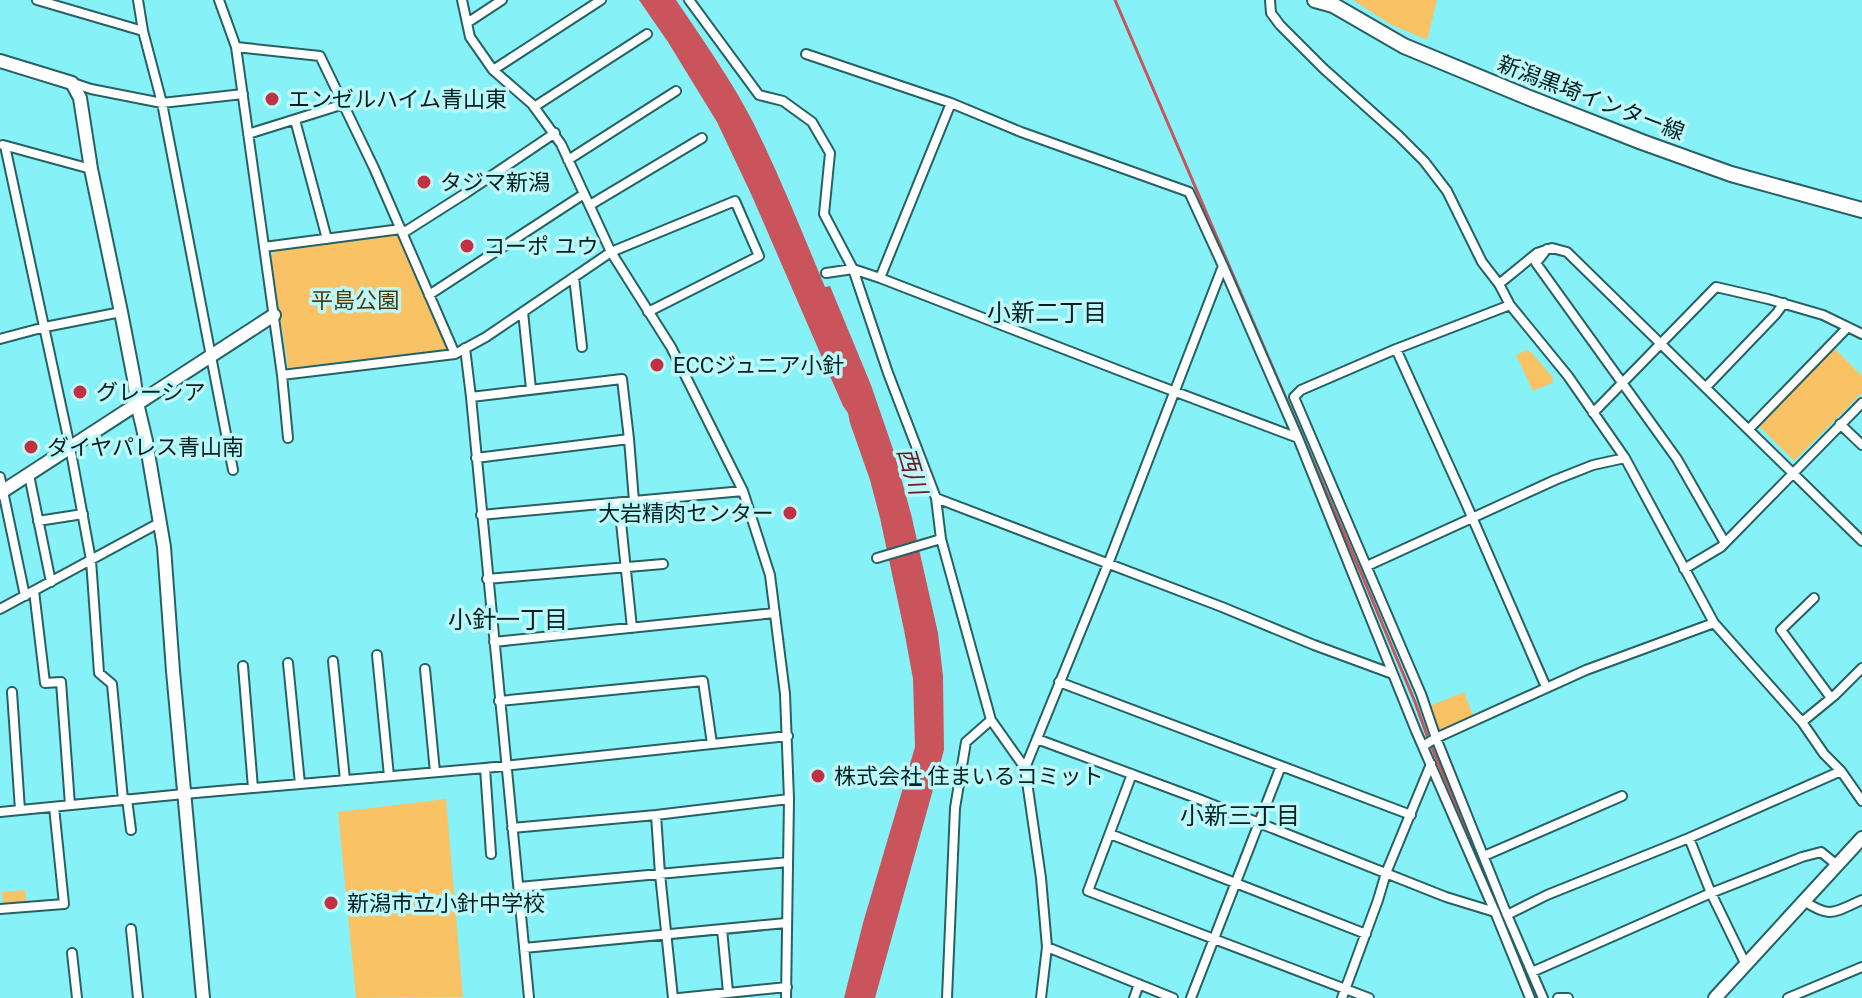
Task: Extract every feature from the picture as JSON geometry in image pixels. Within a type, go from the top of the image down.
[{"type":"main road","name":"新潟黒埼インター線","points":[[1315,0],[1333,5],[1404,46],[1642,142],[1731,174],[1862,210]]},
{"type":"street","points":[[37,0],[143,31]]},
{"type":"street","points":[[138,0],[162,103],[233,470]]},
{"type":"street","points":[[219,0],[236,47],[288,438]]},
{"type":"street","points":[[462,0],[470,37],[493,70],[534,107],[555,133],[611,252],[671,347],[743,491],[770,575],[785,694],[789,799],[786,998]]},
{"type":"street","points":[[467,23],[502,0]]},
{"type":"street","points":[[493,70],[601,0]]},
{"type":"street","points":[[689,0],[759,95],[783,101],[812,122],[830,153],[824,214],[853,269],[888,373],[936,498],[941,539],[991,720],[1025,768],[1041,878],[1047,947],[1041,998]]},
{"type":"street","points":[[1270,0],[1271,13],[1280,25],[1424,161],[1447,191],[1482,262],[1510,305],[1568,376],[1625,458],[1714,623],[1802,722],[1862,801]]},
{"type":"street","points":[[534,107],[647,34]]},
{"type":"street","points":[[236,47],[320,56],[402,231],[455,354]]},
{"type":"street","points":[[806,54],[951,103],[1021,132],[1189,192],[1298,438],[1393,674],[1530,998]]},
{"type":"street","points":[[0,61],[91,89],[162,103],[243,94]]},
{"type":"street","points":[[72,83],[80,98],[164,547],[203,998]]},
{"type":"street","points":[[568,160],[676,91]]},
{"type":"street","points":[[880,278],[951,103]]},
{"type":"street","points":[[248,134],[344,104]]},
{"type":"street","points":[[295,120],[327,239]]},
{"type":"street","points":[[264,247],[402,231],[555,133]]},
{"type":"street","points":[[590,205],[702,138]]},
{"type":"street","points":[[91,169],[2,145],[45,327],[83,514],[91,560],[99,673],[112,684],[131,830]]},
{"type":"street","points":[[429,295],[584,194]]},
{"type":"street","points":[[282,375],[455,354],[486,337],[611,252],[735,201],[759,256],[648,312]]},
{"type":"street","points":[[1499,284],[1537,253],[1552,248],[1567,252],[1862,541]]},
{"type":"street","points":[[1547,249],[1536,263],[1677,459],[1725,543]]},
{"type":"street","points":[[1025,768],[1223,266]]},
{"type":"street","points":[[826,273],[853,269],[1298,438],[1309,434]]},
{"type":"street","points":[[574,277],[582,347]]},
{"type":"street","points":[[1593,413],[1716,287],[1823,315],[1862,334]]},
{"type":"street","points":[[1706,387],[1784,303]]},
{"type":"street","points":[[1510,305],[1396,349],[1301,390],[1294,397],[1421,694],[1507,915],[1543,998]]},
{"type":"street","points":[[0,339],[121,312]]},
{"type":"street","points":[[523,312],[531,389]]},
{"type":"street","points":[[2,492],[274,315]]},
{"type":"street","points":[[1749,429],[1848,327]]},
{"type":"street","points":[[465,348],[529,998]]},
{"type":"street","points":[[1396,349],[1546,687]]},
{"type":"street","points":[[471,397],[622,379],[634,501]]},
{"type":"street","points":[[1684,569],[1721,547],[1862,403]]},
{"type":"street","points":[[1840,424],[1862,445]]},
{"type":"street","points":[[476,458],[629,439]]},
{"type":"street","points":[[1367,566],[1568,475],[1593,465],[1625,458]]},
{"type":"street","points":[[29,475],[51,582]]},
{"type":"street","points":[[0,477],[30,594],[45,683],[61,682],[70,805]]},
{"type":"street","points":[[481,515],[743,491]]},
{"type":"street","points":[[936,498],[1393,674]]},
{"type":"street","points":[[619,503],[632,628]]},
{"type":"street","points":[[38,521],[83,514]]},
{"type":"street","points":[[0,609],[159,523]]},
{"type":"street","points":[[877,558],[941,539]]},
{"type":"street","points":[[487,579],[663,564]]},
{"type":"street","points":[[1814,598],[1781,630],[1831,698]]},
{"type":"street","points":[[494,642],[775,613]]},
{"type":"street","points":[[1423,746],[1586,670],[1714,623]]},
{"type":"street","points":[[377,655],[389,776]]},
{"type":"street","points":[[333,661],[345,780]]},
{"type":"street","points":[[288,663],[300,784]]},
{"type":"street","points":[[243,666],[253,788]]},
{"type":"street","points":[[1802,722],[1862,668]]},
{"type":"street","points":[[425,669],[435,772]]},
{"type":"street","points":[[499,701],[703,681],[712,744]]},
{"type":"street","points":[[1059,682],[1411,815]]},
{"type":"street","points":[[12,692],[20,810]]},
{"type":"street","points":[[947,998],[955,808],[966,742],[991,720]]},
{"type":"street","points":[[0,812],[485,768],[788,736]]},
{"type":"street","points":[[1037,739],[1446,897],[1495,912]]},
{"type":"street","points":[[1343,994],[1386,873],[1431,764]]},
{"type":"street","points":[[1191,998],[1281,766]]},
{"type":"street","points":[[485,768],[491,854]]},
{"type":"street","points":[[1507,915],[1547,895],[1689,838],[1841,771]]},
{"type":"street","points":[[1132,774],[1088,891],[1214,939],[1343,994],[1369,998]]},
{"type":"street","points":[[1484,856],[1622,796]]},
{"type":"street","points":[[512,828],[789,799]]},
{"type":"street","points":[[0,909],[64,904],[54,807]]},
{"type":"street","points":[[656,815],[673,998]]},
{"type":"street","points":[[1110,834],[1366,934]]},
{"type":"street","points":[[1689,838],[1711,893],[1746,965]]},
{"type":"street","points":[[1715,998],[1862,838]]},
{"type":"street","points":[[1532,972],[1711,893],[1802,857],[1821,852],[1837,865]]},
{"type":"street","points":[[519,887],[788,862]]},
{"type":"street","points":[[1804,901],[1821,912],[1833,913],[1862,900]]},
{"type":"street","points":[[524,948],[786,923]]},
{"type":"street","points":[[131,929],[138,998]]},
{"type":"street","points":[[722,929],[728,992]]},
{"type":"street","points":[[1047,947],[1173,998]]},
{"type":"street","points":[[72,953],[77,998]]},
{"type":"street","points":[[1788,998],[1862,967]]},
{"type":"street","points":[[1134,998],[1139,984]]},
{"type":"street","points":[[679,998],[787,987]]},
{"type":"street","points":[[1558,998],[1568,998]]},
{"type":"green space","points":[[1353,0],[1437,0],[1427,40],[1390,24]]},
{"type":"green space","name":"平島公園","points":[[391,234],[399,237],[448,349],[288,368],[271,256],[276,250]]},
{"type":"green space","points":[[1834,348],[1862,376],[1862,393],[1794,461],[1758,425]]},
{"type":"green space","points":[[1526,350],[1553,378],[1552,383],[1533,391],[1516,355]]},
{"type":"green space","points":[[1464,692],[1474,718],[1440,732],[1430,706]]},
{"type":"green space","points":[[446,799],[463,997],[356,998],[338,812]]},
{"type":"green space","points":[[25,890],[26,902],[3,904],[2,892]]},
{"type":"shaded area","points":[[639,0],[676,0],[727,76],[754,124],[825,287],[830,286],[871,385],[911,514],[938,633],[943,676],[944,750],[875,998],[844,998],[915,747],[913,679],[880,518],[848,413],[752,196],[717,122]]},
{"type":"waterway","points":[[1115,0],[1361,573],[1538,998]]},
{"type":"place","name":"エンゼルハイム青山東","points":[[272,99]]},
{"type":"place","name":"タジマ新潟","points":[[424,182]]},
{"type":"place","name":"コーポ ユウ","points":[[467,246]]},
{"type":"place","name":"ECCジュニア小針","points":[[657,365]]},
{"type":"place","name":"グレーシア","points":[[80,392]]},
{"type":"place","name":"ダイヤパレス青山南","points":[[31,447]]},
{"type":"place","name":"大岩精肉センター","points":[[790,513]]},
{"type":"place","name":"株式会社 住まいるコミット","points":[[818,776]]},
{"type":"place","name":"新潟市立小針中学校","points":[[331,903]]},
{"type":"district","name":"小新二丁目","points":[[1047,313]]},
{"type":"district","name":"小針一丁目","points":[[508,620]]},
{"type":"district","name":"小新三丁目","points":[[1240,816]]},
{"type":"water label","name":"西川","points":[[912,471]]}]
